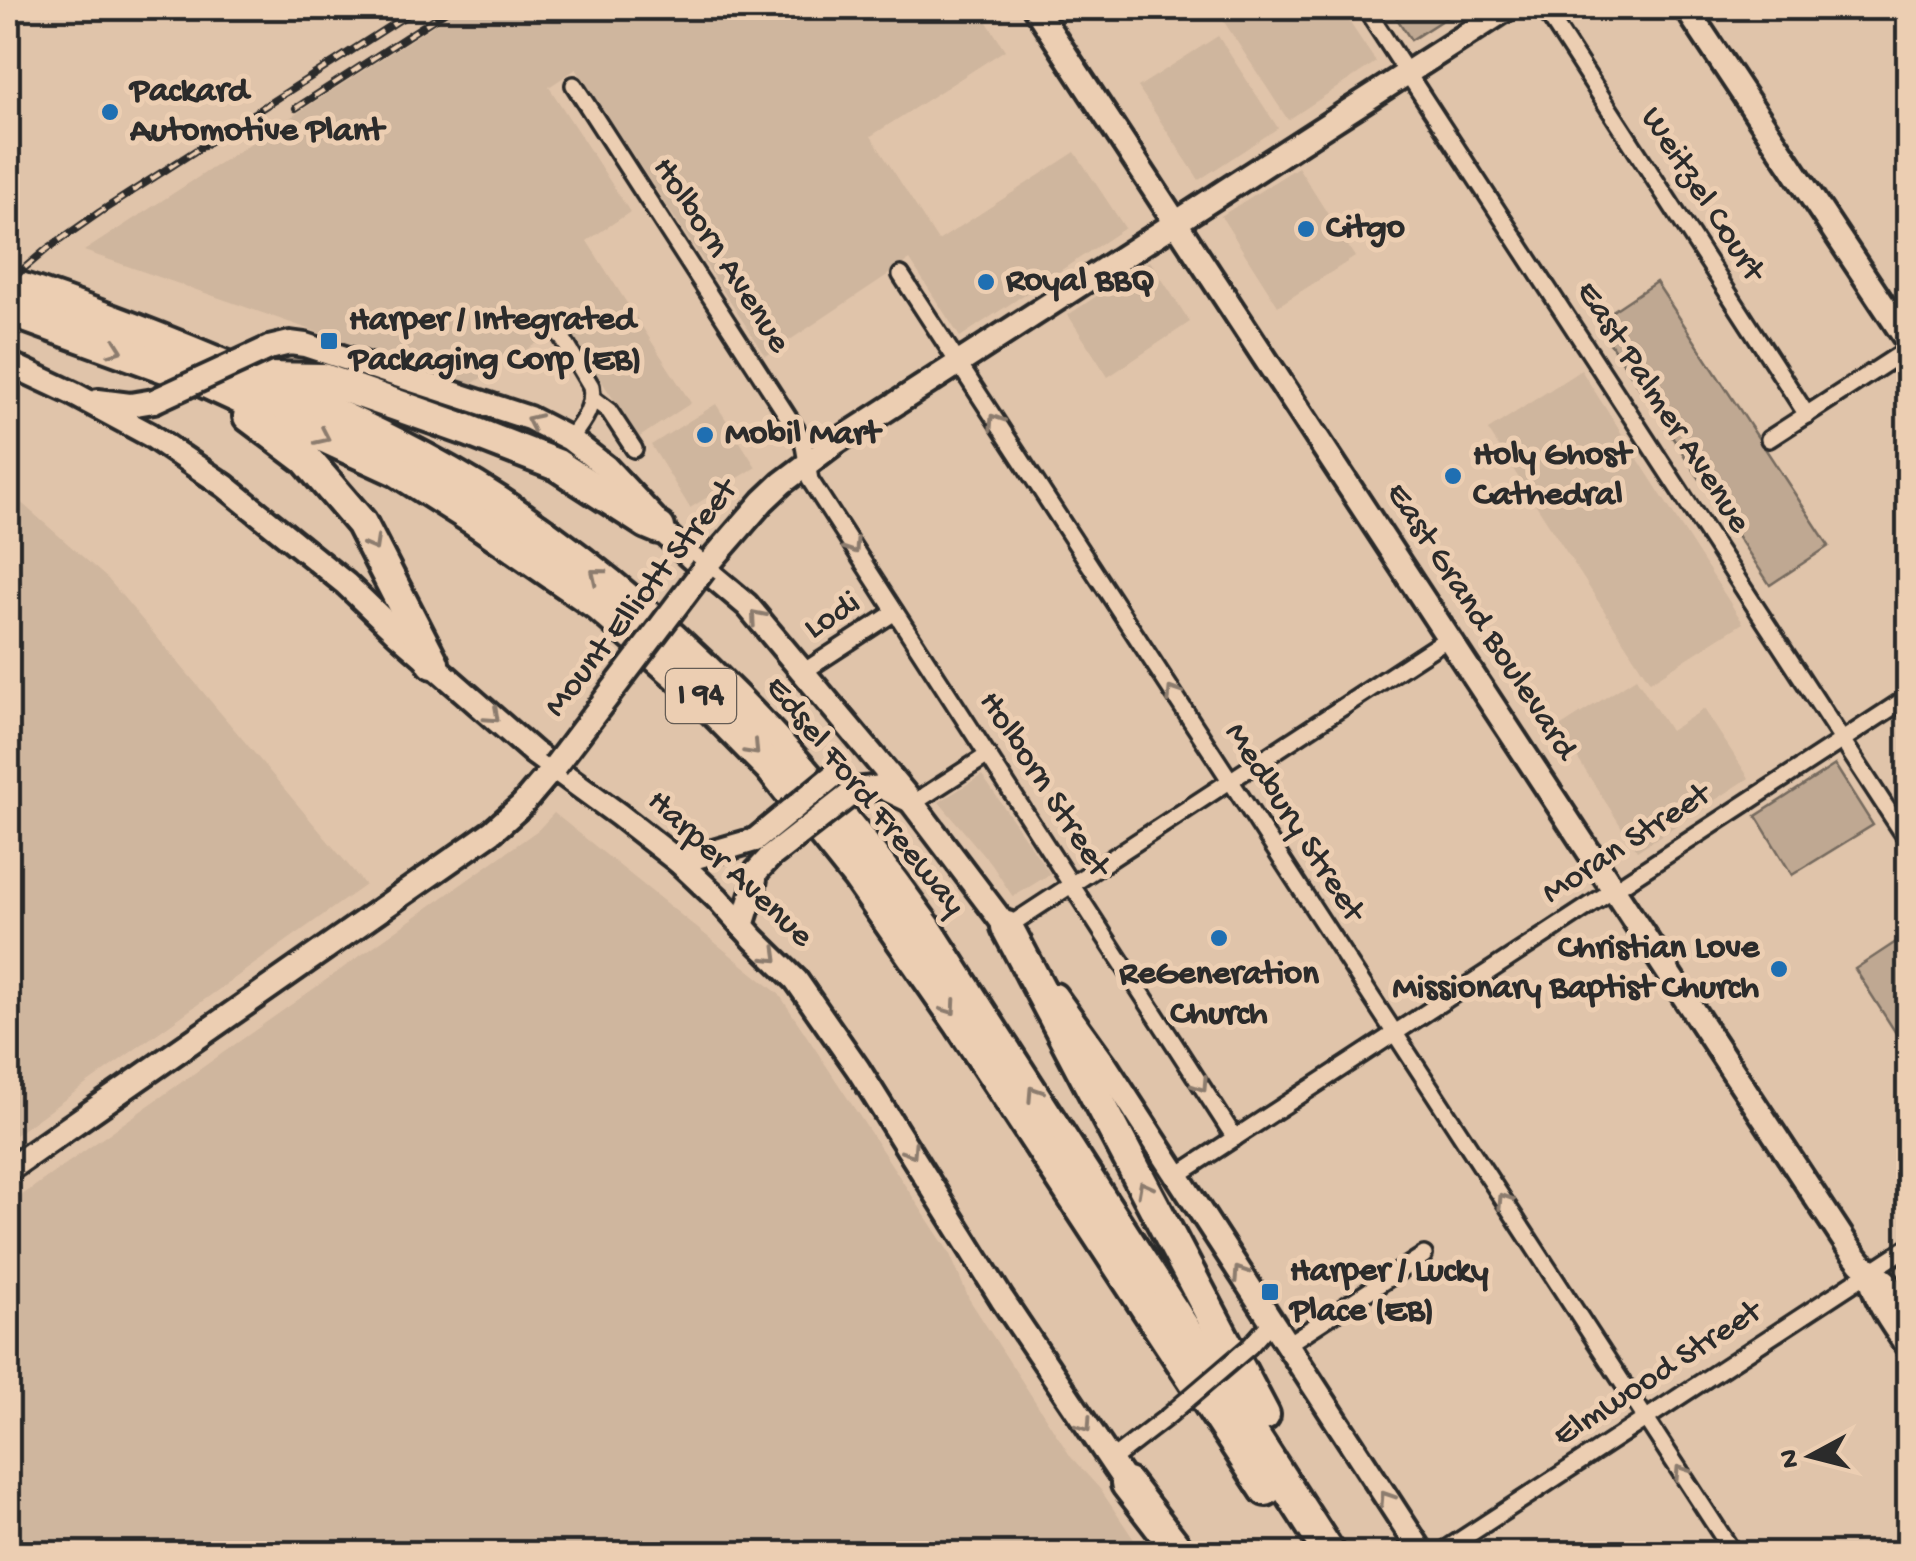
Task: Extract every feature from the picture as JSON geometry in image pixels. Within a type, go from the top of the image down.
[{"type":"highway","name":"Edsel Ford Freeway","points":[[8,284],[166,340],[375,432],[496,501],[592,570],[716,678],[795,761],[884,868],[925,926],[1333,1554]]},
{"type":"highway","name":"Edsel Ford Freeway","points":[[8,310],[203,381],[398,471],[598,605],[687,683],[751,747],[858,876],[941,995],[1307,1554]]},
{"type":"highway","points":[[253,378],[323,379],[467,430],[557,465],[659,528]]},
{"type":"highway","points":[[203,381],[306,458],[361,523],[433,663]]},
{"type":"highway","points":[[1007,927],[1333,1554]]},
{"type":"highway","points":[[1118,1473],[1181,1554]]},
{"type":"main road","name":"East Grand Boulevard","points":[[1036,8],[1847,1245],[1908,1308]]},
{"type":"main road","name":"Mount Elliott Street","points":[[8,1170],[493,831],[522,805],[555,766],[704,570],[763,500],[808,463],[1508,8]]},
{"type":"main road","points":[[1686,8],[1908,346]]},
{"type":"main road","name":"Harper Avenue","points":[[74,394],[114,404],[154,401],[270,348],[290,343],[513,412],[570,440],[606,467],[659,528],[747,605],[911,802]]},
{"type":"main road","name":"Harper Avenue","points":[[8,363],[150,435],[226,486],[346,584],[534,753],[678,862],[718,899],[796,980],[858,1069],[1002,1299],[1170,1554]]},
{"type":"main road","points":[[150,435],[144,416],[154,401]]},
{"type":"main road","points":[[742,926],[762,848],[852,756],[854,733]]},
{"type":"main road","points":[[678,862],[762,848],[856,790],[882,787],[911,802],[1106,1066],[1423,1554]]},
{"type":"main road","name":"East Grand Boulevard","points":[[1870,1272],[1877,1299],[1908,1347]]},
{"type":"street","name":"East Palmer Avenue","points":[[1365,8],[1908,840]]},
{"type":"street","name":"Weitzel Court","points":[[1544,8],[1807,415]]},
{"type":"street","name":"Holborn Avenue","points":[[574,85],[804,440],[808,463]]},
{"type":"street","name":"Medbury Street","points":[[901,275],[1734,1554]]},
{"type":"street","points":[[554,324],[591,386],[587,414],[570,440]]},
{"type":"street","points":[[1770,439],[1908,346]]},
{"type":"street","points":[[592,398],[609,411],[634,449]]},
{"type":"street","name":"Holborn Street","points":[[808,463],[810,480],[1235,1138]]},
{"type":"street","name":"Lodi","points":[[804,672],[895,612]]},
{"type":"street","points":[[1007,927],[1448,638]]},
{"type":"street","name":"Moran Street","points":[[1178,1175],[1908,697]]},
{"type":"street","points":[[911,802],[988,756]]},
{"type":"street","name":"Elmwood Street","points":[[1439,1554],[1908,1246]]},
{"type":"street","points":[[1286,1345],[1424,1255]]},
{"type":"street","points":[[1118,1473],[1167,1416],[1250,1346],[1272,1322]]},
{"type":"shaded area","points":[[460,8],[978,8],[1005,50],[871,136],[938,241],[1075,152],[1125,228],[960,337],[910,260],[766,356],[576,69],[549,87],[630,212],[587,241],[691,403],[638,438],[566,325],[470,385],[84,251]]},
{"type":"shaded area","points":[[1215,8],[1340,8],[1376,62],[1288,120]]},
{"type":"shaded area","points":[[1390,8],[1461,8],[1411,40]]},
{"type":"shaded area","points":[[1218,36],[1278,128],[1199,180],[1138,87]]},
{"type":"shaded area","points":[[1298,167],[1355,257],[1278,306],[1221,216]]},
{"type":"shaded area","points":[[1150,261],[1190,322],[1108,377],[1068,315]]},
{"type":"shaded area","points":[[1656,282],[1829,546],[1770,585],[1596,322]]},
{"type":"shaded area","points":[[1581,370],[1743,623],[1650,682],[1488,430]]},
{"type":"shaded area","points":[[716,404],[756,467],[690,508],[651,445]]},
{"type":"shaded area","points":[[8,491],[108,579],[365,885],[8,1140]]},
{"type":"shaded area","points":[[1636,678],[1670,731],[1704,709],[1749,778],[1637,851],[1558,728]]},
{"type":"shaded area","points":[[1835,765],[1873,825],[1792,875],[1756,816]]},
{"type":"shaded area","points":[[982,775],[1050,874],[1013,897],[992,865],[939,802]]},
{"type":"shaded area","points":[[554,813],[779,994],[949,1252],[969,1299],[1071,1457],[1100,1489],[1143,1553],[8,1553],[8,1205],[538,830]]},
{"type":"shaded area","points":[[1908,934],[1908,1052],[1855,969]]},
{"type":"railway","points":[[8,282],[100,212],[418,8]]},
{"type":"railway","points":[[296,108],[451,8]]},
{"type":"place","name":"Packard Automotive Plant","points":[[110,112]]},
{"type":"place","name":"Citgo","points":[[1306,229]]},
{"type":"place","name":"Royal BBQ","points":[[986,282]]},
{"type":"place","name":"Harper / Integrated Packaging Corp (EB)","points":[[329,341]]},
{"type":"place","name":"Mobil Mart","points":[[705,435]]},
{"type":"place","name":"Holy Ghost Cathedral","points":[[1453,476]]},
{"type":"place","name":"ReGeneration Church","points":[[1219,938]]},
{"type":"place","name":"Christian Love Missionary Baptist Church","points":[[1779,969]]},
{"type":"place","name":"Harper / Lucky Place (EB)","points":[[1270,1292]]}]
